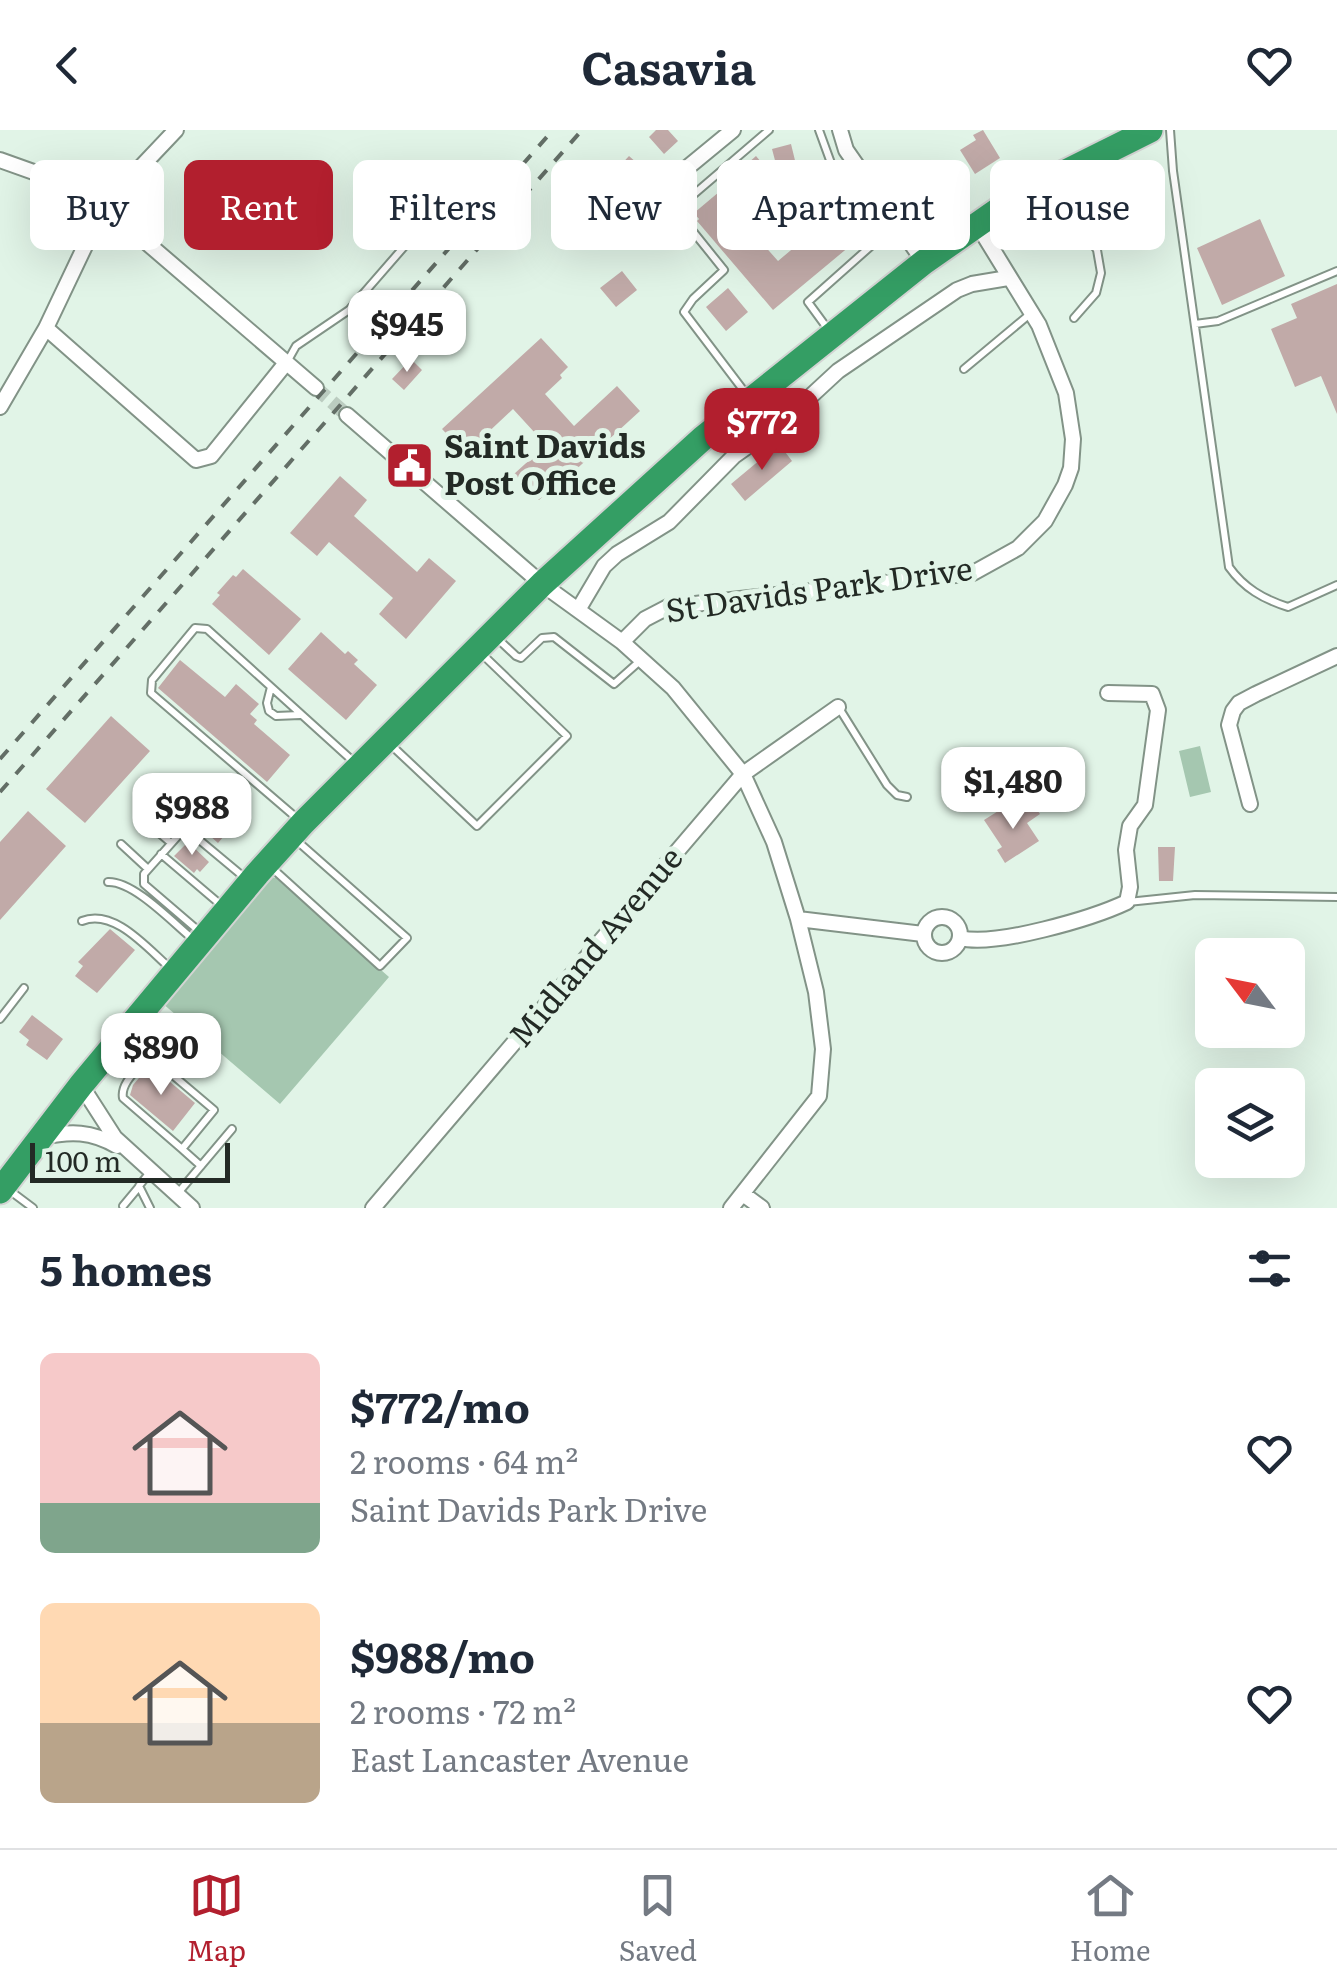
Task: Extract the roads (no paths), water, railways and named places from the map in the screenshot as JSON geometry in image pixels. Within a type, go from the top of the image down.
[{"type":"highway","points":[[1090,160],[1150,130]]},
{"type":"highway","points":[[2,1188],[81,1086],[297,830],[542,584],[703,438],[924,262],[990,215]]},
{"type":"street","points":[[148,160],[176,130]]},
{"type":"street","points":[[697,160],[733,130]]},
{"type":"street","points":[[840,130],[846,150],[924,262]]},
{"type":"street","points":[[0,160],[30,170]]},
{"type":"street","name":"St Davids Park Drive","points":[[622,642],[644,619],[668,607],[973,573],[1018,548],[1045,522],[1071,468],[1074,439],[1066,393],[1039,324],[977,224]]},
{"type":"street","points":[[0,407],[46,328],[83,250]]},
{"type":"street","points":[[155,250],[316,388]]},
{"type":"street","points":[[578,610],[604,566],[617,554],[669,522],[734,456],[785,420],[838,372],[958,290],[1008,278]]},
{"type":"street","points":[[46,328],[196,460],[211,456],[286,363]]},
{"type":"street","points":[[347,415],[542,584],[622,642],[674,688],[744,774],[774,842],[798,920],[816,992],[824,1049],[820,1096],[731,1208]]},
{"type":"street","points":[[1250,804],[1229,725],[1233,711],[1256,694],[1337,656]]},
{"type":"street","points":[[960,938],[977,940],[1060,926],[1127,902],[1130,887],[1126,850],[1130,826],[1145,806],[1158,710],[1152,694],[1108,692]]},
{"type":"street","name":"Midland Avenue","points":[[373,1208],[744,774],[838,707]]},
{"type":"street","points":[[943,916],[957,924],[960,938],[953,950],[941,954],[928,948],[923,934],[928,923],[943,916]]},
{"type":"street","points":[[798,920],[923,934]]},
{"type":"street","points":[[81,1086],[101,1120],[192,1208]]},
{"type":"street","points":[[41,1137],[86,1133],[135,1156]]},
{"type":"street","points":[[743,1194],[762,1208]]},
{"type":"lane","points":[[750,400],[684,312],[693,298],[724,270],[679,214],[686,200],[769,130]]},
{"type":"lane","points":[[819,130],[831,164],[880,238],[808,302],[832,334]]},
{"type":"lane","points":[[1170,130],[1229,567],[1240,582],[1266,600],[1288,607],[1337,585]]},
{"type":"lane","points":[[286,363],[296,346],[349,310],[401,250]]},
{"type":"lane","points":[[1074,318],[1096,293],[1101,273],[1097,250]]},
{"type":"lane","points":[[1195,324],[1218,321],[1337,271]]},
{"type":"lane","points":[[964,369],[1032,313]]},
{"type":"lane","points":[[185,828],[259,873],[380,966],[407,938],[151,694],[152,680],[195,628],[207,628],[359,767]]},
{"type":"lane","points":[[485,642],[521,658],[542,638],[554,638],[614,684],[642,660]]},
{"type":"lane","points":[[387,740],[477,826],[516,788],[567,736],[485,642]]},
{"type":"lane","points":[[271,687],[269,711],[276,716],[302,715]]},
{"type":"lane","points":[[838,707],[887,785],[897,796],[907,797]]},
{"type":"lane","points":[[170,808],[184,820],[185,828],[148,868],[144,884],[202,940]]},
{"type":"lane","points":[[145,821],[171,844]]},
{"type":"lane","points":[[121,844],[148,868]]},
{"type":"lane","points":[[162,854],[227,910]]},
{"type":"lane","points":[[108,882],[130,888],[202,940]]},
{"type":"lane","points":[[1127,902],[1195,895],[1337,897]]},
{"type":"lane","points":[[82,921],[97,917],[114,922],[175,972]]},
{"type":"lane","points":[[0,1019],[24,988]]},
{"type":"lane","points":[[182,1149],[214,1110],[149,1056],[123,1086],[121,1094],[123,1098],[201,1166]]},
{"type":"lane","points":[[178,1194],[232,1130]]},
{"type":"lane","points":[[123,1206],[151,1170]]},
{"type":"lane","points":[[139,1186],[150,1208]]},
{"type":"lane","points":[[2,1188],[33,1208]]},
{"type":"tunnel","points":[[316,388],[347,415]]},
{"type":"railway","points":[[0,759],[553,130]]},
{"type":"railway","points":[[0,792],[582,130]]},
{"type":"place","name":"Saint Davids Post Office","points":[[409,465]]}]
